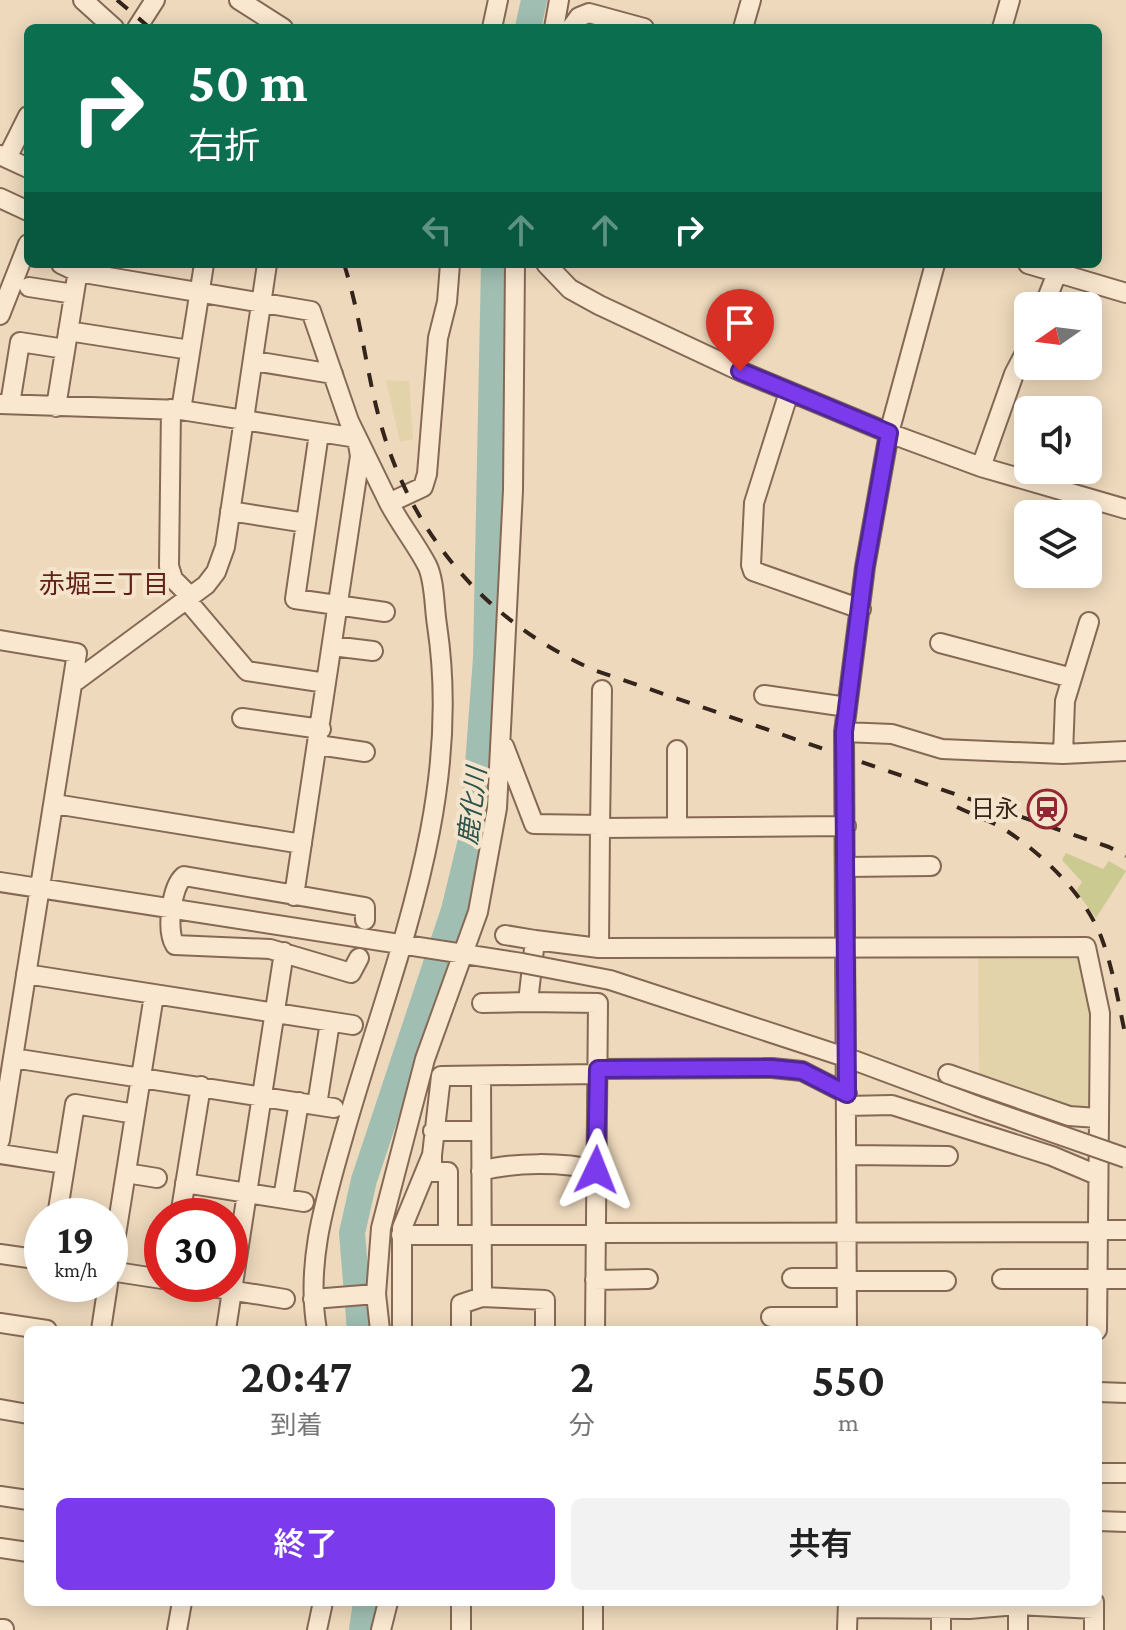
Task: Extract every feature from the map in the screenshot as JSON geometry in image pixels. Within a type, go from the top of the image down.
[{"type":"street","points":[[83,0],[110,24]]},
{"type":"street","points":[[140,24],[155,0]]},
{"type":"street","points":[[239,0],[277,24]]},
{"type":"street","points":[[555,24],[559,0]]},
{"type":"street","points":[[744,24],[751,0]]},
{"type":"street","points":[[1003,24],[1010,0]]},
{"type":"street","points":[[574,24],[579,17],[589,13],[629,24]]},
{"type":"street","points":[[24,123],[4,156],[24,166]]},
{"type":"street","points":[[0,198],[24,209]]},
{"type":"street","points":[[0,315],[24,257]]},
{"type":"street","points":[[56,407],[74,294],[73,268]]},
{"type":"street","points":[[78,268],[311,311],[357,438],[389,503],[428,567],[441,650],[444,720],[438,795],[427,861],[404,945],[327,1197],[312,1270],[316,1326]]},
{"type":"street","points":[[203,268],[176,410],[169,566],[173,579],[247,671],[326,683]]},
{"type":"street","points":[[76,681],[188,598],[216,572],[230,511],[266,268]]},
{"type":"street","points":[[389,503],[423,487],[427,474],[438,338],[447,302],[450,268]]},
{"type":"street","points":[[380,1326],[376,1294],[381,1228],[425,1059],[478,912],[492,842],[502,740],[513,490],[515,268]]},
{"type":"street","points":[[551,268],[570,289],[599,305],[789,392],[981,467],[1126,509]]},
{"type":"street","points":[[771,1317],[847,1324],[844,732],[889,433],[934,268]]},
{"type":"street","points":[[1041,268],[1126,293]]},
{"type":"street","points":[[1050,292],[1057,273]]},
{"type":"street","points":[[29,287],[74,294]]},
{"type":"street","points":[[190,350],[67,340],[20,342],[5,404],[176,410],[357,438]]},
{"type":"street","points":[[254,361],[333,374]]},
{"type":"street","points":[[981,467],[1014,374]]},
{"type":"street","points":[[789,392],[756,492],[751,565],[753,571],[861,609]]},
{"type":"street","points":[[319,433],[295,599],[385,612]]},
{"type":"street","points":[[294,896],[360,456],[357,438]]},
{"type":"street","points":[[230,511],[306,523]]},
{"type":"street","points":[[1063,754],[1065,701],[1089,622]]},
{"type":"street","points":[[0,640],[77,653],[76,681],[41,889],[9,1052],[0,1140]]},
{"type":"street","points":[[940,643],[1072,678]]},
{"type":"street","points":[[332,646],[373,651]]},
{"type":"street","points":[[599,948],[602,690]]},
{"type":"street","points":[[764,695],[847,707]]},
{"type":"street","points":[[242,718],[365,752]]},
{"type":"street","points":[[844,732],[892,734],[942,749],[1063,754],[1126,751]]},
{"type":"street","points":[[502,740],[534,824],[846,826]]},
{"type":"street","points":[[677,750],[677,827]]},
{"type":"street","points":[[55,804],[302,844]]},
{"type":"street","points":[[846,867],[931,866]]},
{"type":"street","points":[[359,958],[351,973],[284,952],[175,945],[170,937],[173,910],[179,880],[184,876],[365,907],[365,920]]},
{"type":"street","points":[[0,882],[522,963],[610,980],[848,1058],[1126,1158]]},
{"type":"street","points":[[505,935],[599,948],[1086,947],[1100,1013],[1097,1326]]},
{"type":"street","points":[[528,1002],[535,940]]},
{"type":"street","points":[[246,1198],[284,952]]},
{"type":"street","points":[[26,974],[353,1025]]},
{"type":"street","points":[[120,1198],[154,995]]},
{"type":"street","points":[[482,1003],[598,1003],[595,1326]]},
{"type":"street","points":[[283,1198],[316,1105],[330,1022]]},
{"type":"street","points":[[9,1052],[316,1105]]},
{"type":"street","points":[[448,1235],[448,1172],[432,1172],[433,1131],[441,1076],[772,1068],[802,1071],[847,1100],[892,1105],[1052,1156],[1097,1175]]},
{"type":"street","points":[[948,1074],[1069,1116],[1098,1118]]},
{"type":"street","points":[[481,1076],[482,1297]]},
{"type":"street","points":[[183,1198],[201,1086]]},
{"type":"street","points":[[984,1136],[1000,1090]]},
{"type":"street","points":[[60,1198],[75,1104],[135,1114]]},
{"type":"street","points":[[433,1131],[474,1131]]},
{"type":"street","points":[[0,1154],[65,1164]]},
{"type":"street","points":[[402,1326],[401,1235],[432,1155]]},
{"type":"street","points":[[847,1155],[948,1156]]},
{"type":"street","points":[[481,1171],[497,1167],[565,1166],[596,1170]]},
{"type":"street","points":[[126,1173],[157,1178]]},
{"type":"street","points":[[185,1183],[304,1202]]},
{"type":"street","points":[[401,1235],[1126,1230]]},
{"type":"street","points":[[0,1254],[24,1257]]},
{"type":"street","points":[[792,1278],[946,1281]]},
{"type":"street","points":[[595,1280],[648,1279]]},
{"type":"street","points":[[1002,1279],[1126,1279]]},
{"type":"street","points":[[248,1293],[285,1299]]},
{"type":"street","points":[[313,1299],[376,1294]]},
{"type":"street","points":[[461,1326],[461,1304],[482,1297],[545,1300],[545,1326]]},
{"type":"street","points":[[102,1326],[105,1302]]},
{"type":"street","points":[[227,1326],[230,1302]]},
{"type":"street","points":[[0,1323],[24,1327]]},
{"type":"street","points":[[1102,1392],[1126,1393]]},
{"type":"street","points":[[0,1409],[24,1413]]},
{"type":"street","points":[[1102,1473],[1126,1473]]},
{"type":"street","points":[[0,1496],[24,1499]]},
{"type":"street","points":[[1102,1521],[1126,1522]]},
{"type":"street","points":[[0,1548],[24,1551]]},
{"type":"street","points":[[177,1630],[181,1606]]},
{"type":"street","points":[[317,1630],[322,1606]]},
{"type":"street","points":[[381,1630],[387,1606]]},
{"type":"street","points":[[461,1606],[461,1630]]},
{"type":"street","points":[[593,1606],[593,1630]]},
{"type":"street","points":[[847,1630],[848,1606]]},
{"type":"street","points":[[941,1630],[941,1606],[969,1609],[1006,1606]]},
{"type":"street","points":[[1018,1606],[1018,1630]]},
{"type":"street","points":[[1094,1606],[1094,1630]]},
{"type":"shaded area","points":[[386,380],[409,381],[413,439],[400,442]]},
{"type":"shaded area","points":[[978,951],[1079,953],[1093,994],[1094,1109],[1071,1110],[979,1075]]},
{"type":"green space","points":[[1066,853],[1103,869],[1109,861],[1126,871],[1096,918],[1076,891],[1082,882],[1062,860]]},
{"type":"waterway","name":"鹿化川","points":[[529,24],[534,0]]},
{"type":"waterway","name":"鹿化川","points":[[360,1326],[352,1233],[364,1180],[454,910],[473,832],[486,658],[494,268]]},
{"type":"waterway","name":"鹿化川","points":[[362,1630],[365,1606]]},
{"type":"railway","points":[[117,0],[145,24]]},
{"type":"railway","points":[[345,268],[381,425],[395,466],[413,504],[460,572],[520,628],[594,670],[1109,847],[1126,856]]},
{"type":"railway","points":[[957,807],[995,824],[1021,841],[1064,879],[1076,894],[1103,942],[1126,1038]]},
{"type":"place","name":"日永","points":[[1047,809]]},
{"type":"district","name":"赤堀三丁目","points":[[104,584]]},
{"type":"route","points":[[596,1170],[598,1069],[772,1068],[802,1071],[847,1094],[844,732],[865,567],[889,433],[740,371]]}]
